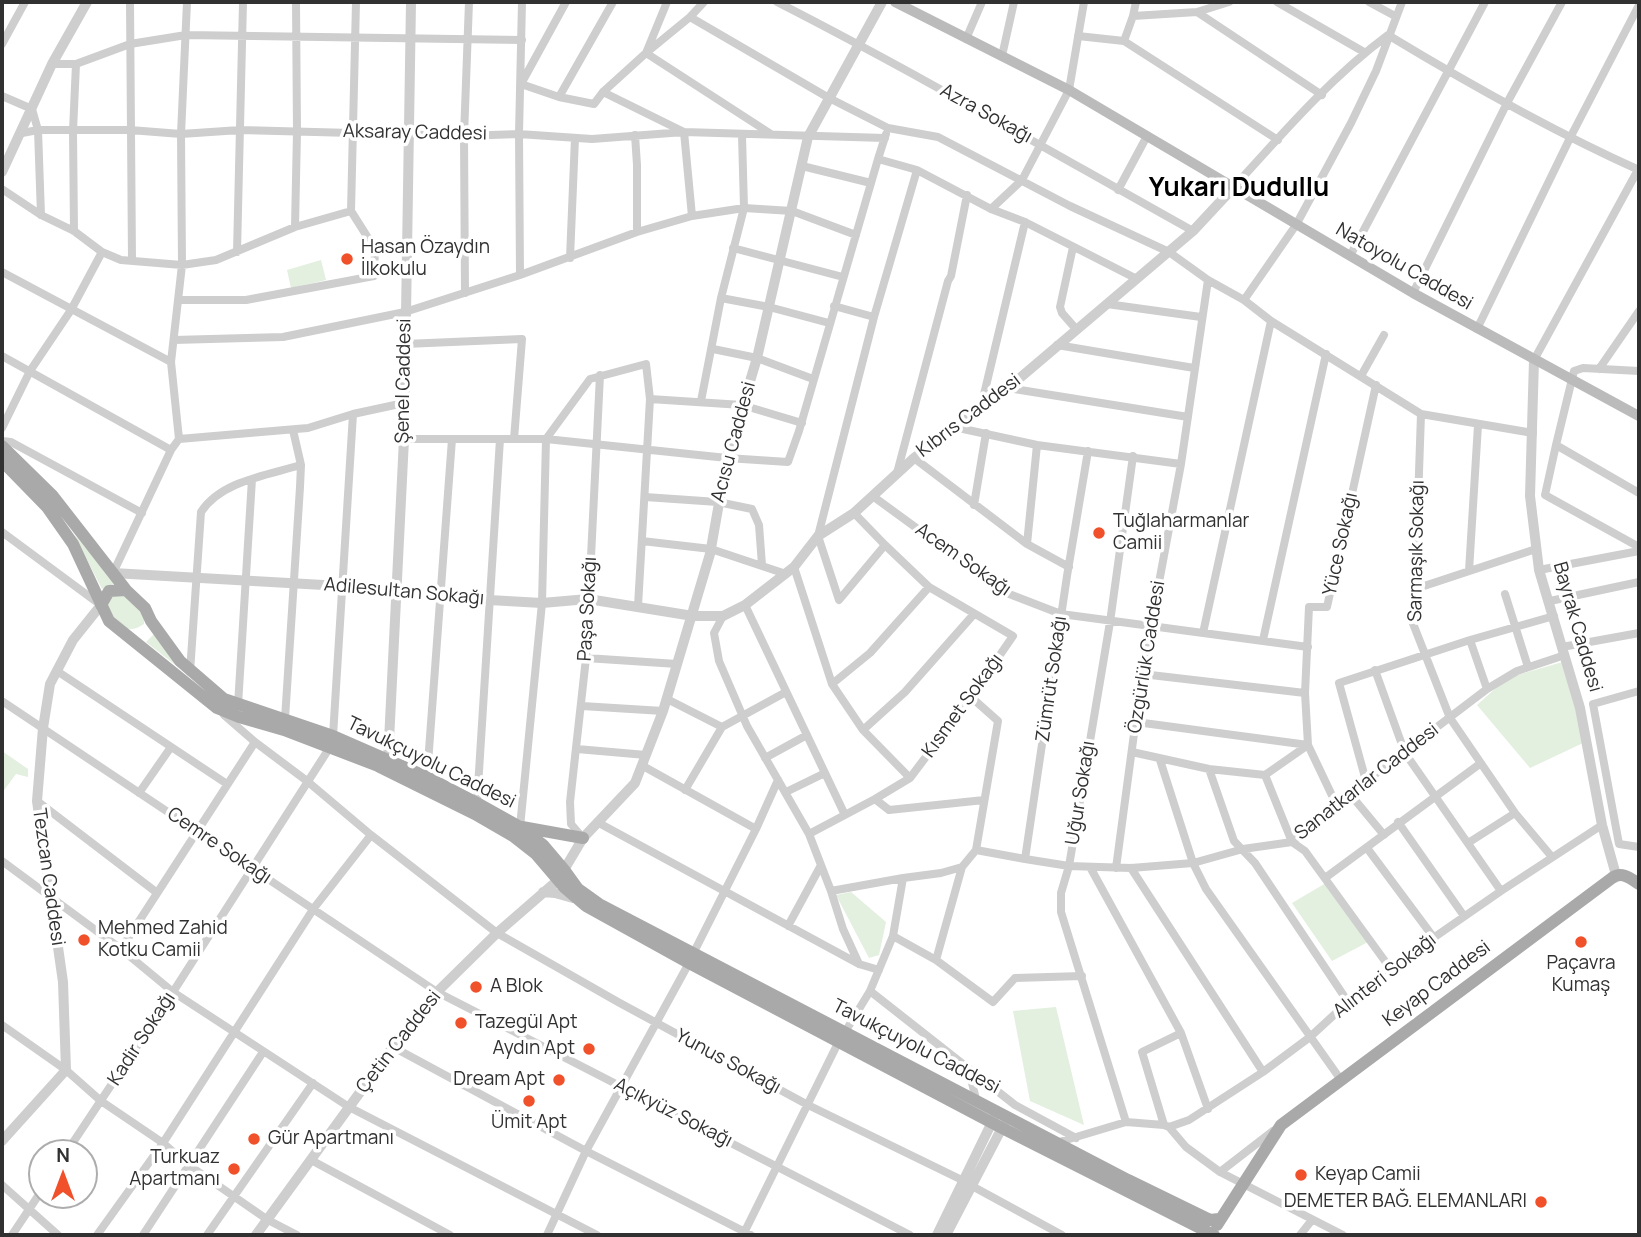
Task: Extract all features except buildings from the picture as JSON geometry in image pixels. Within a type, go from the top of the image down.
[{"type":"main road","name":"Natoyolu Caddesi","points":[[895,2],[1069,90],[1413,293],[1639,416]]},
{"type":"main road","name":"Tavukçuyolu Caddesi","points":[[2,443],[52,495],[126,590],[140,601],[151,621],[190,672],[224,699],[285,719],[331,742],[388,761],[477,803],[520,827],[543,845],[562,875],[586,896],[691,958],[1000,1119],[1213,1235]]},
{"type":"main road","points":[[2,461],[47,506],[59,523],[83,563],[108,621],[217,708],[331,742],[475,814],[513,836],[562,875],[576,899],[691,958]]},
{"type":"main road","points":[[101,605],[109,591],[126,590]]},
{"type":"main road","points":[[127,636],[134,638],[144,635],[150,628],[151,621]]},
{"type":"main road","points":[[520,827],[583,838]]},
{"type":"main road","points":[[1616,875],[1626,876],[1639,884]]},
{"type":"main road","name":"Keyap Caddesi","points":[[1213,1235],[1219,1219],[1281,1125],[1616,875]]},
{"type":"main road","name":"Tavukçuyolu Caddesi","points":[[842,1036],[976,1100],[1000,1119],[1056,1143],[1210,1220],[1219,1219]]},
{"type":"street","points":[[2,44],[25,2]]},
{"type":"street","points":[[2,172],[52,64],[87,2]]},
{"type":"street","points":[[130,2],[132,261]]},
{"type":"street","points":[[113,573],[171,450],[179,439],[171,362],[183,265],[181,134],[187,2]]},
{"type":"street","points":[[237,252],[243,2]]},
{"type":"street","points":[[295,227],[296,2]]},
{"type":"street","points":[[178,300],[246,300],[374,276],[375,249],[351,211],[356,2]]},
{"type":"street","name":"Şenel Caddesi","points":[[388,761],[404,439],[411,2]]},
{"type":"street","points":[[465,293],[464,136],[468,2]]},
{"type":"street","points":[[520,275],[522,2]]},
{"type":"street","points":[[521,84],[566,2]]},
{"type":"street","points":[[559,97],[612,2]]},
{"type":"street","points":[[646,53],[667,2]]},
{"type":"street","points":[[521,84],[559,97],[594,104],[603,92],[704,2]]},
{"type":"street","name":"Azra Sokağı","points":[[777,2],[858,43],[1042,144],[1193,231]]},
{"type":"street","name":"Acısu Caddesi","points":[[562,875],[583,838],[635,783],[663,711],[711,550],[727,458],[757,358],[808,137],[882,2]]},
{"type":"street","points":[[966,39],[982,2]]},
{"type":"street","points":[[1002,56],[1014,2]]},
{"type":"street","points":[[991,209],[1022,180],[1069,90],[1084,2]]},
{"type":"street","points":[[1124,41],[1136,2]]},
{"type":"street","points":[[1133,16],[1197,12],[1229,2]]},
{"type":"street","points":[[1277,2],[1364,52]]},
{"type":"street","points":[[1369,2],[1395,16]]},
{"type":"street","points":[[1244,300],[1296,225],[1356,113],[1376,71],[1402,2]]},
{"type":"street","points":[[1350,256],[1485,2]]},
{"type":"street","points":[[1413,293],[1507,103],[1562,2]]},
{"type":"street","points":[[1477,329],[1570,138],[1639,5]]},
{"type":"street","points":[[1197,12],[1322,95]]},
{"type":"street","points":[[690,17],[828,98],[888,128],[938,137],[1070,206],[1169,252],[1208,280],[1244,300],[1271,321],[1421,414],[1533,433]]},
{"type":"street","points":[[52,64],[76,64],[130,44],[186,35],[522,40]]},
{"type":"street","points":[[1233,188],[1364,52],[1388,35]]},
{"type":"street","points":[[1388,35],[1447,71],[1570,138],[1639,169],[1534,360]]},
{"type":"street","points":[[1078,36],[1124,41],[1278,139]]},
{"type":"street","points":[[646,53],[773,136]]},
{"type":"street","points":[[74,231],[76,64]]},
{"type":"street","points":[[603,92],[684,132],[692,216]]},
{"type":"street","points":[[2,96],[32,109]]},
{"type":"street","points":[[32,109],[38,130],[41,215]]},
{"type":"street","points":[[404,439],[547,439],[788,462],[802,423],[888,128]]},
{"type":"street","name":"Aksaray Caddesi","points":[[22,133],[38,130],[130,130],[181,134],[240,130],[353,131],[592,139],[684,132],[884,138]]},
{"type":"street","points":[[635,135],[637,232]]},
{"type":"street","points":[[701,401],[744,208],[742,135]]},
{"type":"street","points":[[1118,190],[1147,136]]},
{"type":"street","points":[[570,258],[575,138]]},
{"type":"street","points":[[878,159],[917,170],[1137,279]]},
{"type":"street","points":[[802,166],[871,183]]},
{"type":"street","points":[[885,545],[839,600],[818,536],[874,317],[917,170]]},
{"type":"street","name":"Kıbrıs Caddesi","points":[[693,616],[723,616],[744,605],[790,570],[818,536],[854,513],[914,458],[1008,388],[1193,231],[1233,188]]},
{"type":"street","points":[[2,189],[41,215],[74,231],[102,252],[121,260],[183,265],[216,260],[295,227],[351,211]]},
{"type":"street","points":[[897,473],[951,276],[967,195]]},
{"type":"street","points":[[174,340],[283,337],[405,312],[570,258],[637,232],[692,216],[744,208],[792,211],[856,235]]},
{"type":"street","points":[[981,407],[1025,222]]},
{"type":"street","points":[[1073,247],[1060,307],[1076,329]]},
{"type":"street","points":[[733,248],[843,277]]},
{"type":"street","points":[[2,428],[30,371],[71,310],[102,252]]},
{"type":"street","points":[[2,272],[171,362]]},
{"type":"street","name":"Özgürlük Caddesi","points":[[1116,868],[1142,674],[1181,464],[1208,280]]},
{"type":"street","points":[[722,298],[829,323]]},
{"type":"street","points":[[1107,304],[1201,317]]},
{"type":"street","points":[[835,306],[874,317]]},
{"type":"street","points":[[1599,369],[1639,311]]},
{"type":"street","points":[[1203,633],[1271,321]]},
{"type":"street","points":[[1361,376],[1384,334]]},
{"type":"street","points":[[405,344],[522,339],[514,439]]},
{"type":"street","points":[[1057,345],[1194,368]]},
{"type":"street","points":[[713,349],[757,358],[813,379]]},
{"type":"street","points":[[1263,640],[1326,354]]},
{"type":"street","points":[[2,355],[171,450]]},
{"type":"street","name":"Bayrak Caddesi","points":[[1534,360],[1530,496],[1539,570],[1580,708],[1602,825],[1616,875]]},
{"type":"street","points":[[520,827],[542,603],[547,439],[590,379],[646,364],[650,399],[638,606]]},
{"type":"street","points":[[1639,371],[1583,368],[1574,371],[1545,495],[1639,549]]},
{"type":"street","name":"Paşa Sokağı","points":[[583,838],[571,824],[570,802],[586,658],[600,375]]},
{"type":"street","name":"Yüce Sokağı","points":[[1337,806],[1308,745],[1305,694],[1309,607],[1327,607],[1376,384]]},
{"type":"street","points":[[1008,388],[1188,417]]},
{"type":"street","points":[[650,399],[742,405],[802,423]]},
{"type":"street","points":[[179,439],[293,430],[404,403]]},
{"type":"street","points":[[331,742],[353,414]]},
{"type":"street","name":"Sarmaşık Sokağı","points":[[1421,414],[1412,621],[1450,718],[1516,813],[1552,857]]},
{"type":"street","points":[[1469,572],[1478,425]]},
{"type":"street","points":[[954,427],[1037,445],[1181,464]]},
{"type":"street","points":[[285,719],[301,465],[293,430]]},
{"type":"street","points":[[974,505],[986,433]]},
{"type":"street","points":[[427,778],[452,439]]},
{"type":"street","points":[[477,803],[500,439]]},
{"type":"street","points":[[2,443],[11,442],[142,513]]},
{"type":"street","points":[[1027,544],[1037,445]]},
{"type":"street","points":[[1556,445],[1639,493]]},
{"type":"street","name":"Zümrüt Sokağı","points":[[1026,859],[1061,614],[1088,451]]},
{"type":"street","name":"Uğur Sokağı","points":[[1126,1122],[1060,906],[1110,622],[1133,456]]},
{"type":"street","points":[[914,458],[1027,544],[1069,567]]},
{"type":"street","points":[[190,672],[201,512],[219,493],[252,479],[301,465]]},
{"type":"street","points":[[238,705],[252,479]]},
{"type":"street","points":[[645,497],[718,502],[752,509],[759,525],[762,565]]},
{"type":"street","name":"Acem Sokağı","points":[[874,497],[1003,592],[1061,614],[1308,647]]},
{"type":"street","name":"Kısmet Sokağı","points":[[809,834],[910,778],[1013,636],[929,587],[854,513]]},
{"type":"street","points":[[2,531],[101,605]]},
{"type":"street","points":[[642,541],[711,550],[790,570],[832,684],[863,730],[910,778]]},
{"type":"street","points":[[1415,589],[1536,549]]},
{"type":"street","points":[[1539,570],[1639,549]]},
{"type":"street","name":"Adilesultan Sokağı","points":[[113,573],[341,586],[396,593],[542,603],[588,599],[693,616]]},
{"type":"street","points":[[1550,601],[1639,582]]},
{"type":"street","points":[[832,684],[870,653],[929,587]]},
{"type":"street","points":[[1505,594],[1528,667]]},
{"type":"street","name":"Tezcan Caddesi","points":[[66,1070],[63,982],[37,801],[50,684],[73,640],[101,605]]},
{"type":"street","points":[[744,605],[845,815]]},
{"type":"street","points":[[863,730],[905,692],[974,614]]},
{"type":"street","points":[[723,616],[713,633],[719,661],[765,758],[809,834],[842,929],[859,964]]},
{"type":"street","points":[[1366,781],[1339,683],[1554,616]]},
{"type":"street","name":"Sanatkarlar Caddesi","points":[[1026,859],[1069,866],[1131,868],[1193,863],[1242,849],[1292,842],[1366,781],[1487,690],[1564,651],[1639,633]]},
{"type":"street","points":[[1470,640],[1487,690]]},
{"type":"street","points":[[586,658],[677,664]]},
{"type":"street","points":[[1375,670],[1405,753],[1501,891]]},
{"type":"street","points":[[57,671],[227,784]]},
{"type":"street","points":[[1142,674],[1305,694]]},
{"type":"street","points":[[1639,691],[1593,704],[1619,844],[1639,847]]},
{"type":"street","points":[[685,790],[722,727],[786,692]]},
{"type":"street","points":[[936,960],[962,867],[976,850],[998,721],[971,697]]},
{"type":"street","points":[[667,699],[722,727]]},
{"type":"street","name":"Cemre Sokağı","points":[[2,701],[437,992]]},
{"type":"street","points":[[582,706],[663,711]]},
{"type":"street","name":"Yunus Sokağı","points":[[217,708],[255,742],[497,933],[655,1023],[808,1105],[968,1183],[1062,1235]]},
{"type":"street","points":[[1136,722],[1308,745]]},
{"type":"street","points":[[765,758],[807,735]]},
{"type":"street","points":[[121,949],[255,742]]},
{"type":"street","name":"Kadir Sokağı","points":[[75,1139],[173,992],[331,742]]},
{"type":"street","points":[[1132,752],[1209,769],[1265,775],[1308,745]]},
{"type":"street","points":[[139,793],[171,747]]},
{"type":"street","points":[[577,749],[644,761],[685,790],[756,829]]},
{"type":"street","points":[[1160,760],[1193,863],[1206,889],[1341,1080]]},
{"type":"street","points":[[1325,878],[1481,762]]},
{"type":"street","points":[[1209,769],[1234,841],[1255,863],[1348,1002]]},
{"type":"street","points":[[786,792],[825,773]]},
{"type":"street","points":[[1265,775],[1292,842],[1305,851],[1390,968]]},
{"type":"street","points":[[547,1235],[586,1151],[726,891],[778,780]]},
{"type":"street","points":[[1350,794],[1384,835]]},
{"type":"street","points":[[875,799],[889,810],[984,800]]},
{"type":"street","points":[[37,801],[156,892]]},
{"type":"street","points":[[1468,843],[1516,813]]},
{"type":"street","points":[[597,822],[859,964],[879,970]]},
{"type":"street","points":[[1398,822],[1464,916]]},
{"type":"street","name":"Alınteri Sokağı","points":[[1167,1126],[1189,1120],[1263,1072],[1310,1037],[1390,968],[1602,825]]},
{"type":"street","points":[[97,1235],[163,1143],[314,908],[371,835]]},
{"type":"street","points":[[1367,848],[1434,938]]},
{"type":"street","points":[[976,850],[1026,859]]},
{"type":"street","points":[[2,861],[121,949],[173,992],[349,1107],[597,1235]]},
{"type":"street","points":[[788,926],[820,867]]},
{"type":"street","points":[[831,891],[941,873],[962,867]]},
{"type":"street","points":[[1090,867],[1181,1033],[1208,1109]]},
{"type":"street","points":[[1131,868],[1263,1072]]},
{"type":"street","name":"Çetin Caddesi","points":[[256,1235],[393,1047],[437,992],[562,875]]},
{"type":"street","points":[[393,1047],[747,1234],[842,1036],[870,992],[893,936],[903,878]]},
{"type":"street","points":[[543,892],[555,892],[576,899]]},
{"type":"street","points":[[893,936],[936,960],[993,1002],[1016,978],[1082,976]]},
{"type":"street","name":"Açıkyüz Sokağı","points":[[437,992],[910,1235]]},
{"type":"street","points":[[870,992],[1015,1105],[1076,1138]]},
{"type":"street","points":[[2,1025],[66,1070],[101,1101],[163,1143],[187,1164],[268,1220],[297,1235]]},
{"type":"street","points":[[1181,1033],[1142,1052],[1167,1126],[1186,1147],[1220,1172],[1343,1235]]},
{"type":"street","points":[[142,1235],[263,1052]]},
{"type":"street","points":[[2,1141],[66,1070]]},
{"type":"street","points":[[969,1071],[976,1100]]},
{"type":"street","points":[[207,1235],[313,1083]]},
{"type":"street","points":[[946,1235],[1000,1119]]},
{"type":"street","points":[[1056,1143],[1126,1122],[1167,1126]]},
{"type":"street","name":"Keyap Caddesi","points":[[1220,1172],[1281,1125]]},
{"type":"street","points":[[311,1160],[450,1235]]},
{"type":"street","points":[[937,1235],[968,1183]]},
{"type":"street","points":[[2,1185],[58,1235]]},
{"type":"street","points":[[12,1235],[29,1210]]},
{"type":"street","points":[[1300,1235],[1312,1220]]},
{"type":"green space","points":[[321,260],[326,280],[291,288],[287,270]]},
{"type":"green space","points":[[74,534],[115,583],[102,589]]},
{"type":"green space","points":[[113,594],[129,596],[144,616],[144,624],[131,629],[120,625],[106,602]]},
{"type":"green space","points":[[155,633],[201,685],[146,642]]},
{"type":"green space","points":[[1566,661],[1583,743],[1530,768],[1477,705],[1507,678]]},
{"type":"green space","points":[[2,751],[28,769],[28,777],[16,774],[2,793]]},
{"type":"green space","points":[[1326,883],[1368,942],[1332,961],[1292,903]]},
{"type":"green space","points":[[851,892],[886,922],[879,955],[869,958],[836,895]]},
{"type":"green space","points":[[1056,1007],[1084,1125],[1030,1101],[1013,1011]]},
{"type":"place","name":"Hasan Özaydın İlkokulu","points":[[347,259]]},
{"type":"place","name":"Tuğlaharmanlar Camii","points":[[1099,533]]},
{"type":"place","name":"Mehmed Zahid Kotku Camii","points":[[84,940]]},
{"type":"place","name":"Paçavra Kumaş","points":[[1581,942]]},
{"type":"place","name":"A Blok","points":[[476,987]]},
{"type":"place","name":"Tazegül Apt","points":[[461,1023]]},
{"type":"place","name":"Aydın Apt","points":[[589,1049]]},
{"type":"place","name":"Dream Apt","points":[[559,1080]]},
{"type":"place","name":"Ümit Apt","points":[[529,1101]]},
{"type":"place","name":"Gür Apartmanı","points":[[254,1139]]},
{"type":"place","name":"Turkuaz Apartmanı","points":[[234,1169]]},
{"type":"place","name":"Keyap Camii","points":[[1301,1175]]},
{"type":"place","name":"DEMETER BAĞ. ELEMANLARI","points":[[1541,1202]]},
{"type":"district","name":"Yukarı Dudullu","points":[[1239,189]]}]
